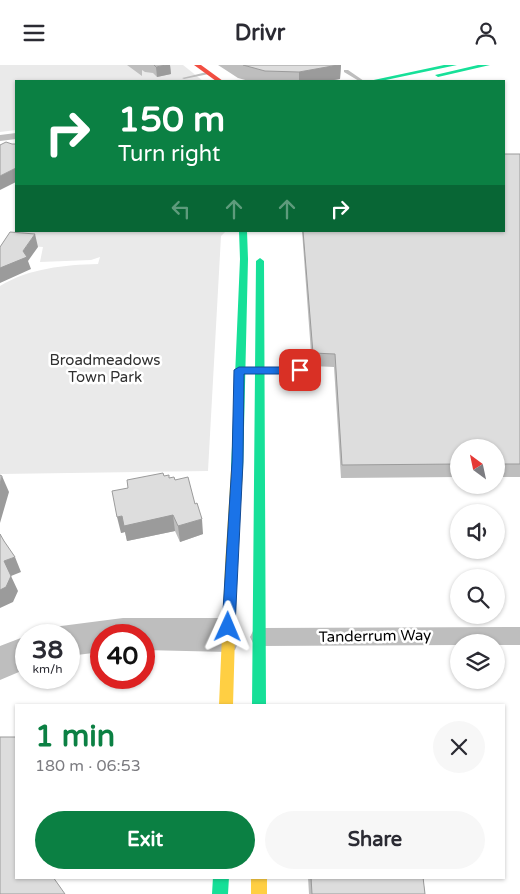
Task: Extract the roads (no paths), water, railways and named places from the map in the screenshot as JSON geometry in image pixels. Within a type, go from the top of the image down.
[{"type":"street","points":[[377,80],[454,65]]},
{"type":"street","points":[[411,80],[487,65]]},
{"type":"street","points":[[206,72],[218,80]]},
{"type":"street","points":[[0,138],[15,136]]},
{"type":"street","points":[[243,232],[260,637],[259,704]]},
{"type":"street","points":[[226,704],[238,462],[250,371],[260,248]]},
{"type":"street","name":"Tanderrum Way","points":[[80,631],[129,627],[260,637],[520,636]]},
{"type":"street","name":"Tanderrum Way","points":[[155,640],[228,635]]},
{"type":"street","points":[[0,655],[15,649]]},
{"type":"street","points":[[0,670],[15,664]]},
{"type":"street","points":[[220,894],[221,879]]},
{"type":"street","points":[[259,879],[259,894]]},
{"type":"lane","points":[[347,79],[346,71],[360,80]]},
{"type":"lane","points":[[184,78],[206,72]]},
{"type":"lane","points":[[250,371],[300,370]]},
{"type":"park label","name":"Broadmeadows Town Park","points":[[105,368]]}]
